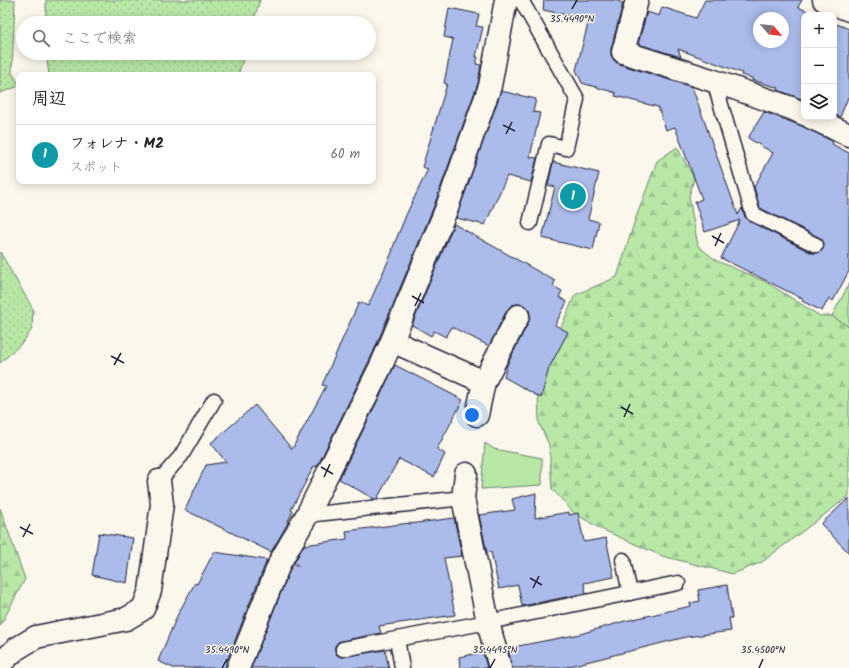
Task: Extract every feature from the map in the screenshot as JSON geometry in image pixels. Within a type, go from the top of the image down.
[{"type":"street","points":[[238,668],[280,562],[307,515],[392,342],[446,210],[490,86],[506,0]]},
{"type":"street","points":[[637,0],[623,52],[714,81],[801,113]]},
{"type":"street","points":[[824,0],[849,10]]},
{"type":"street","points":[[816,120],[849,135]]},
{"type":"street","points":[[477,415],[484,382],[518,316]]},
{"type":"street","points":[[392,342],[484,382]]},
{"type":"street","points":[[466,474],[463,498],[488,622],[500,668]]},
{"type":"street","points":[[0,668],[2,662],[16,649],[36,637],[126,619],[143,609],[150,591],[162,504],[159,481]]},
{"type":"lane","points":[[521,0],[577,99],[566,148],[549,144],[530,223]]},
{"type":"lane","points":[[714,81],[753,214],[816,245]]},
{"type":"lane","points":[[159,481],[181,456],[214,400]]},
{"type":"lane","points":[[307,515],[463,498]]},
{"type":"lane","points":[[623,560],[630,593]]},
{"type":"lane","points":[[343,649],[488,622],[678,583]]},
{"type":"lane","points":[[397,639],[402,668]]},
{"type":"green space","points":[[0,0],[15,0],[12,73],[16,79],[16,87],[0,93]]},
{"type":"green space","points":[[46,0],[260,0],[255,16],[46,16]]},
{"type":"green space","points":[[47,60],[243,60],[239,72],[49,72]]},
{"type":"green space","points":[[677,147],[694,178],[689,197],[698,246],[717,261],[766,282],[820,316],[832,316],[849,327],[849,496],[762,562],[733,574],[662,556],[601,529],[574,513],[552,489],[549,445],[539,423],[538,391],[554,343],[575,295],[617,277],[634,223],[657,161]]},
{"type":"green space","points":[[0,252],[33,309],[32,329],[23,342],[0,363]]},
{"type":"green space","points":[[849,284],[849,327],[832,316]]},
{"type":"green space","points":[[485,443],[494,449],[542,458],[542,485],[481,489]]},
{"type":"green space","points":[[0,508],[25,579],[0,626]]},
{"type":"building","points":[[544,0],[615,0],[623,3],[611,49],[611,55],[614,60],[619,64],[692,87],[738,215],[742,208],[745,217],[749,221],[812,253],[817,253],[823,249],[824,244],[820,238],[760,208],[754,187],[773,153],[748,138],[764,112],[802,126],[830,140],[833,142],[832,144],[849,153],[849,271],[833,301],[829,298],[822,311],[802,301],[803,299],[721,258],[740,220],[705,232],[695,202],[702,199],[675,127],[666,130],[658,107],[615,96],[616,93],[582,83],[576,70],[589,20],[543,10]]},
{"type":"building","points":[[705,0],[802,0],[798,7],[809,12],[801,12],[801,99],[778,90],[779,88],[752,80],[752,78],[741,75],[742,73],[678,49],[681,57],[638,44],[647,12],[659,16],[662,7],[696,18]]},
{"type":"building","points":[[449,8],[479,14],[476,26],[483,27],[476,57],[478,57],[476,64],[481,65],[478,83],[434,206],[373,353],[317,467],[314,466],[291,510],[293,511],[288,523],[271,552],[185,510],[206,465],[226,462],[211,443],[255,405],[292,449],[326,386],[322,385],[359,302],[368,306],[393,250],[407,213],[428,169],[422,167],[447,84],[444,83],[453,39],[444,37]]},
{"type":"building","points":[[837,24],[849,29],[849,95],[840,117],[837,116]]},
{"type":"building","points":[[501,91],[536,99],[533,112],[540,113],[530,157],[537,158],[531,182],[507,176],[485,225],[456,218]]},
{"type":"building","points":[[553,162],[599,173],[588,219],[599,222],[593,250],[542,238],[555,187],[548,185]]},
{"type":"building","points":[[454,224],[555,281],[553,286],[562,291],[559,297],[567,302],[555,325],[568,332],[549,368],[541,398],[504,377],[507,365],[529,321],[529,310],[524,305],[512,305],[507,310],[489,346],[452,327],[446,337],[434,331],[431,336],[412,325]]},
{"type":"building","points":[[395,365],[463,400],[437,449],[445,454],[434,477],[399,459],[377,499],[374,499],[339,479]]},
{"type":"building","points":[[536,493],[535,518],[569,512],[569,515],[578,513],[584,542],[606,538],[614,577],[584,583],[586,593],[522,606],[518,585],[499,589],[491,552],[487,553],[479,515],[515,510],[512,499]]},
{"type":"building","points":[[849,498],[849,553],[821,524]]},
{"type":"building","points":[[454,518],[462,556],[444,558],[455,615],[379,626],[381,633],[341,641],[335,646],[337,655],[341,657],[385,650],[389,668],[251,668],[291,567],[293,565],[299,566],[294,563],[304,545],[347,539],[346,531]]},
{"type":"building","points":[[99,533],[133,538],[127,583],[92,575]]},
{"type":"building","points":[[214,552],[267,560],[226,663],[226,668],[173,668],[158,661],[178,614],[195,583],[197,584]]},
{"type":"building","points":[[727,585],[732,618],[729,618],[731,631],[686,637],[562,668],[512,668],[508,648],[580,634],[625,621],[691,606],[690,603],[700,601],[698,590]]},
{"type":"building","points":[[483,652],[487,668],[460,668],[459,657]]},
{"type":"place","name":"フォレナ・M2","points":[[573,196]]}]
